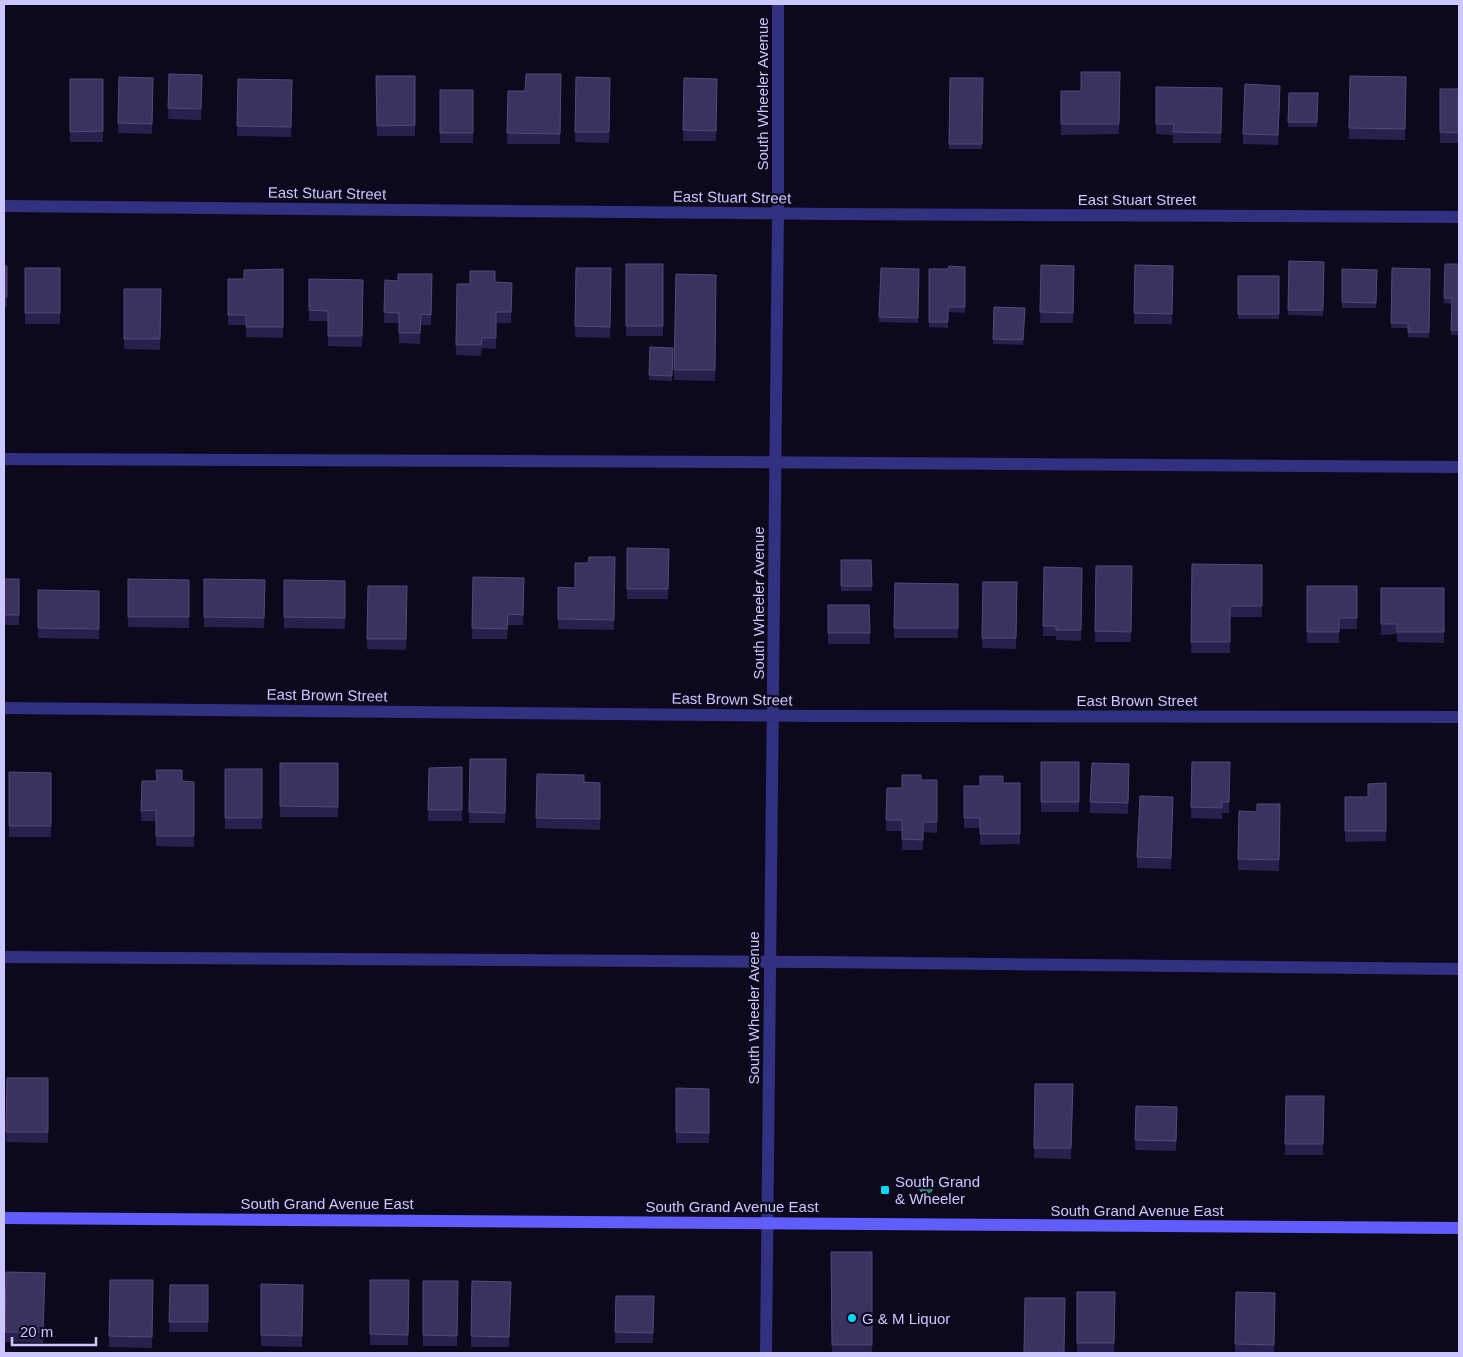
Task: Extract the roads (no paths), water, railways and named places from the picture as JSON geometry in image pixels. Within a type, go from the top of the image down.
[{"type":"main road","name":"South Grand Avenue East","points":[[4,1218],[1459,1228]]},
{"type":"street","name":"South Wheeler Avenue","points":[[766,1353],[778,214],[778,4]]},
{"type":"street","name":"East Stuart Street","points":[[4,206],[778,214],[1459,217]]},
{"type":"street","points":[[4,458],[1459,467]]},
{"type":"street","name":"East Brown Street","points":[[4,708],[773,716],[1459,717]]},
{"type":"street","points":[[4,956],[770,961],[1459,969]]},
{"type":"place","name":"South Grand & Wheeler","points":[[885,1190]]},
{"type":"place","name":"G & M Liquor","points":[[852,1318]]}]
